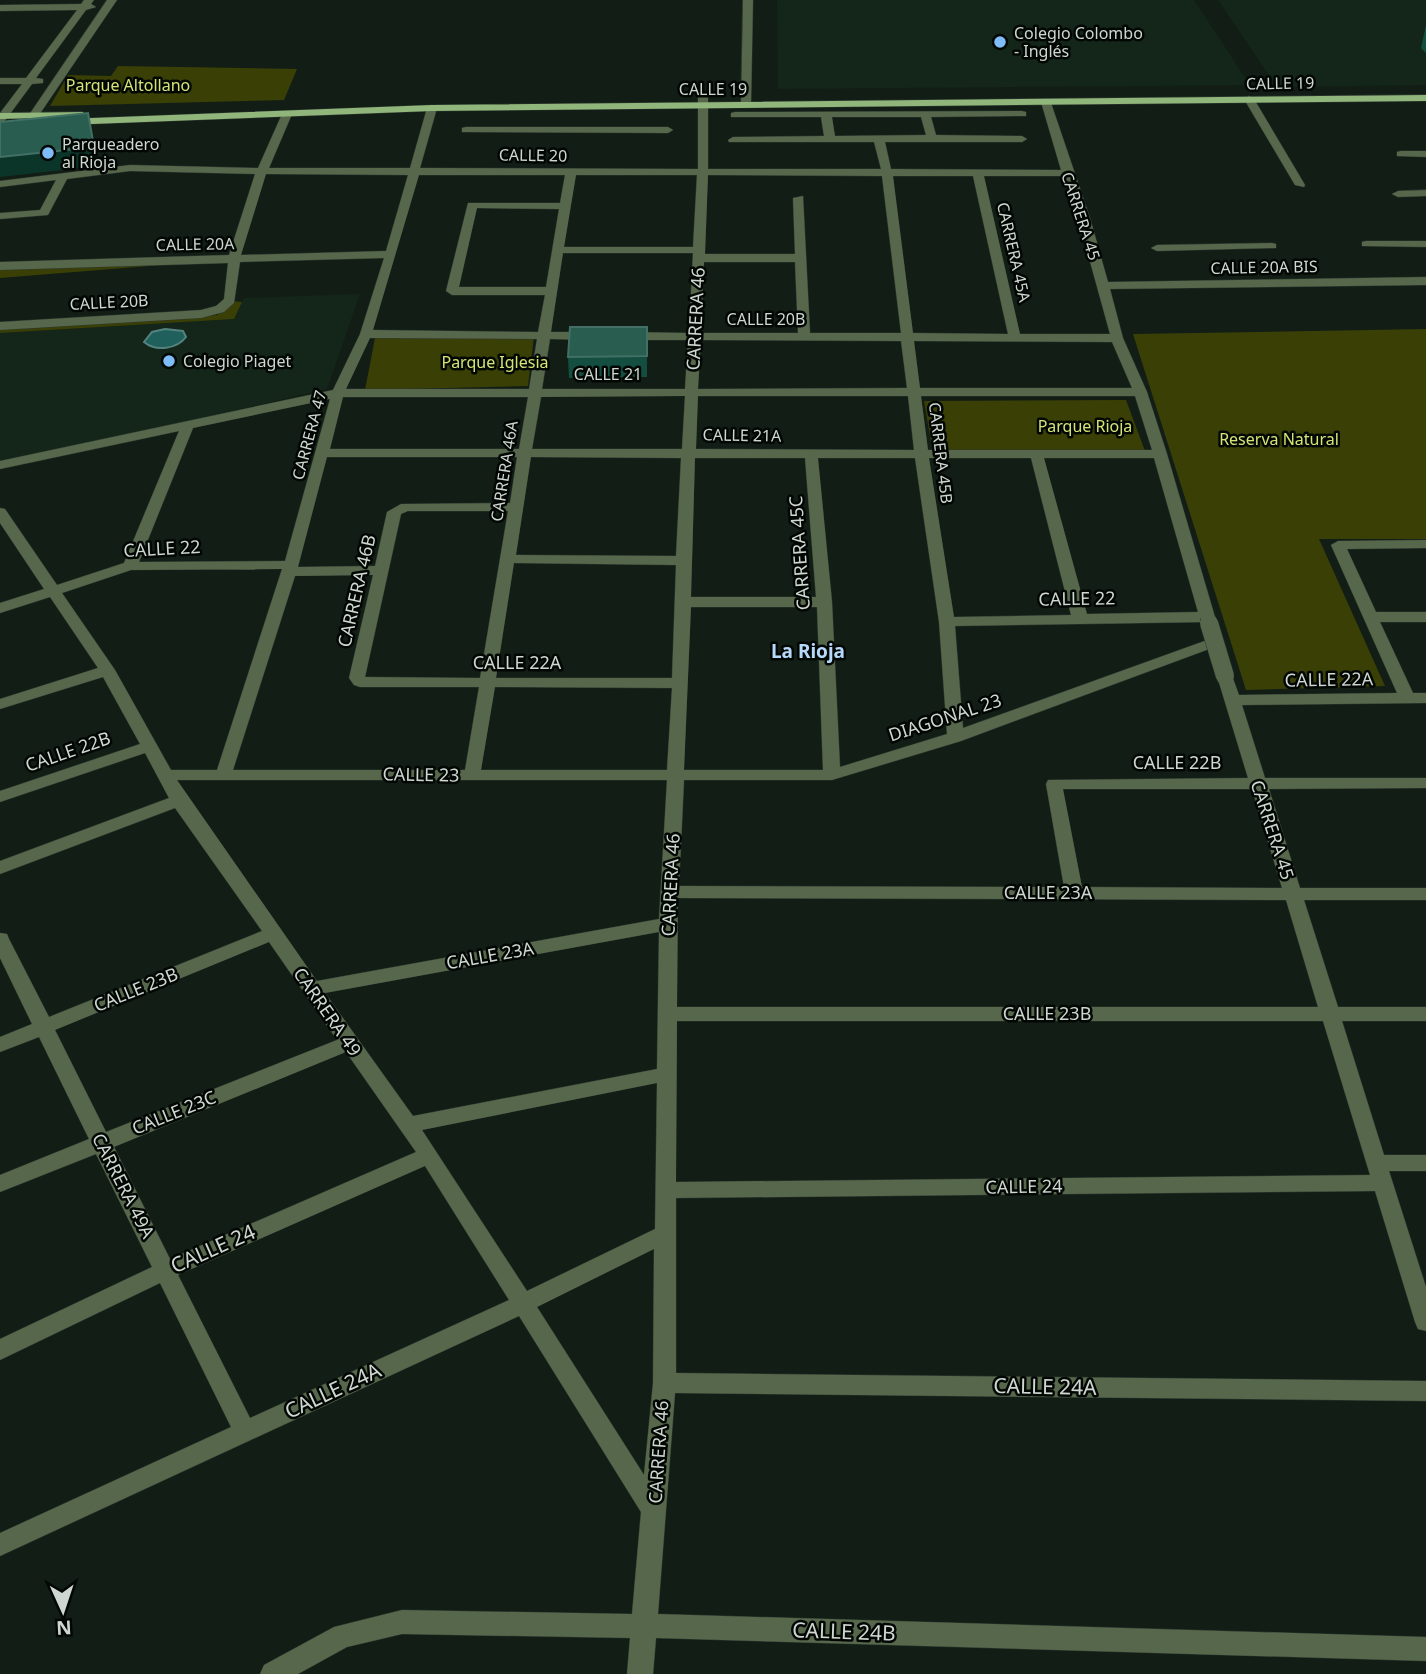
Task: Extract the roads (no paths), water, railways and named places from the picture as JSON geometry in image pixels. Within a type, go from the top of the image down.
[{"type":"main road","name":"CALLE 19","points":[[33,120],[432,100],[746,100],[1426,90]]},
{"type":"main road","name":"CALLE 19","points":[[746,100],[878,109],[1046,102],[1426,98]]},
{"type":"main road","name":"CALLE 19","points":[[1,120],[287,114],[703,100]]},
{"type":"street","points":[[746,100],[748,0]]},
{"type":"street","points":[[1,120],[86,4]]},
{"type":"street","points":[[0,8],[109,4]]},
{"type":"street","points":[[33,120],[109,4]]},
{"type":"street","points":[[0,81],[56,82]]},
{"type":"street","points":[[1249,99],[1300,186]]},
{"type":"street","name":"CARRERA 46","points":[[640,1674],[664,1383],[668,924],[684,602],[683,561],[697,337],[703,100]]},
{"type":"street","name":"CARRERA 45","points":[[1046,102],[1067,173],[1084,218],[1116,334],[1140,392],[1160,454],[1257,784],[1426,1322]]},
{"type":"street","points":[[562,130],[566,106]]},
{"type":"street","name":"CARRERA 47","points":[[225,773],[290,568],[338,393],[366,334],[432,108]]},
{"type":"street","points":[[735,115],[826,114],[878,109],[925,114],[1022,114]]},
{"type":"street","points":[[233,260],[261,171],[287,114]]},
{"type":"street","points":[[826,114],[830,139]]},
{"type":"street","points":[[925,114],[932,138]]},
{"type":"street","points":[[466,130],[668,130]]},
{"type":"street","points":[[733,139],[1022,139]]},
{"type":"street","name":"CARRERA 45B","points":[[879,139],[887,174],[922,456],[947,622],[955,737]]},
{"type":"street","points":[[1401,154],[1426,154]]},
{"type":"street","name":"CALLE 20","points":[[0,184],[130,167],[261,171],[1067,173]]},
{"type":"street","name":"CARRERA 46A","points":[[472,776],[571,172]]},
{"type":"street","name":"CARRERA 45A","points":[[978,174],[1015,338]]},
{"type":"street","points":[[0,216],[44,213],[63,177]]},
{"type":"street","points":[[1398,194],[1426,193]]},
{"type":"street","points":[[799,198],[804,337]]},
{"type":"street","points":[[551,291],[452,291],[472,205],[565,206]]},
{"type":"street","points":[[1366,244],[1426,244]]},
{"type":"street","points":[[1157,248],[1272,246]]},
{"type":"street","points":[[558,250],[801,258]]},
{"type":"street","name":"CALLE 20A","points":[[0,265],[391,254]]},
{"type":"street","name":"CALLE 20B","points":[[0,326],[201,314],[220,309],[230,300],[233,260]]},
{"type":"street","name":"CALLE 20A BIS","points":[[1102,286],[1426,281]]},
{"type":"street","name":"CALLE 20B","points":[[366,334],[1015,338],[1116,334]]},
{"type":"street","name":"CALLE 21","points":[[0,465],[338,393],[1140,392]]},
{"type":"street","points":[[130,566],[187,427]]},
{"type":"street","name":"CALLE 21A","points":[[323,453],[689,452],[922,456],[1160,454]]},
{"type":"street","name":"CARRERA 45C","points":[[811,453],[824,603],[832,775]]},
{"type":"street","points":[[1037,456],[1080,618]]},
{"type":"street","name":"CARRERA 46B","points":[[357,678],[394,512],[406,507],[516,507]]},
{"type":"street","name":"CARRERA 49","points":[[0,512],[107,670],[179,800],[429,1155],[654,1511]]},
{"type":"street","points":[[1407,698],[1338,545],[1426,544]]},
{"type":"street","points":[[508,559],[683,561]]},
{"type":"street","name":"CALLE 22","points":[[0,608],[130,566],[381,570]]},
{"type":"street","points":[[684,602],[824,603]]},
{"type":"street","name":"CALLE 22","points":[[947,622],[1207,616]]},
{"type":"street","points":[[1370,617],[1426,617]]},
{"type":"street","name":"DIAGONAL 23","points":[[676,776],[832,775],[955,737],[1214,642]]},
{"type":"street","points":[[0,704],[107,670]]},
{"type":"street","name":"CALLE 22A","points":[[357,678],[360,682],[370,684],[680,683]]},
{"type":"street","name":"CALLE 22A","points":[[1232,700],[1426,698]]},
{"type":"street","name":"CALLE 22B","points":[[0,797],[150,747]]},
{"type":"street","name":"CALLE 23","points":[[165,775],[225,773],[676,776]]},
{"type":"street","name":"CALLE 22B","points":[[1074,894],[1055,784],[1426,783]]},
{"type":"street","points":[[0,868],[179,800]]},
{"type":"street","name":"CALLE 23A","points":[[670,892],[1426,894]]},
{"type":"street","name":"CALLE 23A","points":[[311,989],[668,924]]},
{"type":"street","name":"CALLE 23B","points":[[0,1045],[272,934]]},
{"type":"street","name":"CARRERA 49A","points":[[0,939],[245,1432]]},
{"type":"street","name":"CALLE 23B","points":[[667,1014],[1426,1014]]},
{"type":"street","name":"CALLE 23C","points":[[0,1184],[349,1043]]},
{"type":"street","points":[[408,1125],[667,1074]]},
{"type":"street","name":"CALLE 24","points":[[0,1350],[165,1271],[429,1155]]},
{"type":"street","name":"CALLE 24","points":[[666,1190],[1379,1173],[1426,1163]]},
{"type":"street","name":"CALLE 24A","points":[[0,1545],[522,1304],[665,1234]]},
{"type":"street","name":"CALLE 24A","points":[[664,1383],[1426,1391]]},
{"type":"street","name":"CALLE 24B","points":[[273,1674],[343,1636],[401,1622],[642,1626],[1426,1649]]},
{"type":"water","points":[[165,329],[183,331],[186,337],[166,348],[154,347],[144,342],[152,332]]},
{"type":"place","name":"Colegio Colombo - Inglés","points":[[1000,42]]},
{"type":"place","name":"Parqueadero al Rioja","points":[[48,153]]},
{"type":"place","name":"Colegio Piaget","points":[[169,361]]},
{"type":"district","name":"La Rioja","points":[[808,651]]},
{"type":"park label","name":"Parque Altollano","points":[[128,85]]},
{"type":"park label","name":"Parque Iglesia","points":[[495,362]]},
{"type":"park label","name":"Parque Rioja","points":[[1085,426]]},
{"type":"park label","name":"Reserva Natural","points":[[1279,439]]}]
